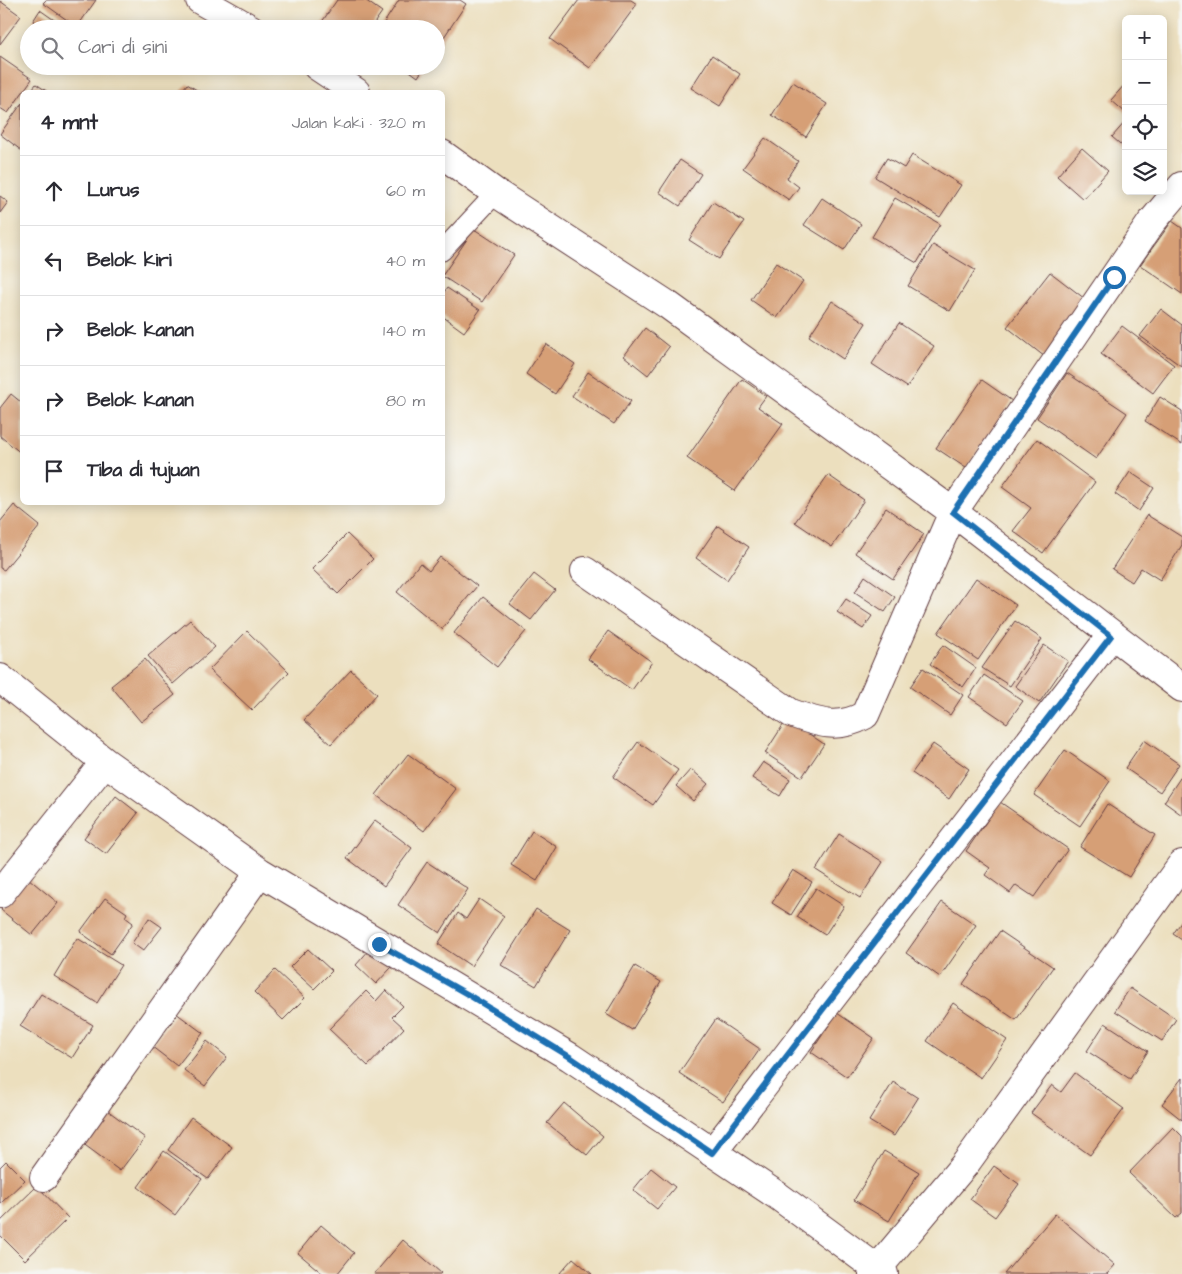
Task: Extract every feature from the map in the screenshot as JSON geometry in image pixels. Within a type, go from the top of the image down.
[{"type":"street","points":[[200,0],[235,20]]},
{"type":"street","points":[[330,75],[353,90]]},
{"type":"street","points":[[445,156],[496,193],[668,306],[953,512],[1111,636],[1182,688]]},
{"type":"street","points":[[586,572],[791,712],[811,720],[832,724],[850,723],[865,715],[953,512],[1151,223],[1182,186]]},
{"type":"street","points":[[712,1153],[1111,636]]},
{"type":"street","points":[[3,688],[260,872],[570,1057],[778,1196],[878,1272],[966,1163],[1182,864]]},
{"type":"street","points":[[0,894],[105,762]]},
{"type":"street","points":[[44,1177],[260,872]]},
{"type":"lane","points":[[445,248],[496,193]]},
{"type":"building","points":[[46,0],[96,0],[82,20],[67,20],[43,3]]},
{"type":"building","points":[[337,0],[365,0],[382,12],[376,20],[323,20]]},
{"type":"building","points":[[399,0],[460,0],[466,4],[445,36],[445,20],[386,20]]},
{"type":"building","points":[[579,0],[631,0],[637,4],[590,68],[550,39]]},
{"type":"building","points":[[0,1],[21,16],[0,44]]},
{"type":"building","points":[[40,10],[54,20],[34,20]]},
{"type":"building","points":[[712,55],[740,74],[720,106],[691,88]]},
{"type":"building","points":[[0,57],[20,71],[20,75],[26,75],[32,79],[24,90],[20,90],[20,96],[8,113],[0,108]]},
{"type":"building","points":[[793,82],[827,104],[806,137],[772,115]]},
{"type":"building","points":[[36,84],[45,90],[32,90]]},
{"type":"building","points":[[187,84],[197,90],[182,90]]},
{"type":"building","points":[[1122,88],[1122,110],[1111,100]]},
{"type":"building","points":[[20,106],[20,149],[0,134]]},
{"type":"building","points":[[1122,126],[1122,146],[1112,137]]},
{"type":"building","points":[[765,138],[798,161],[787,178],[799,187],[789,200],[743,168]]},
{"type":"building","points":[[1082,148],[1108,171],[1083,199],[1057,176]]},
{"type":"building","points":[[912,155],[961,185],[940,217],[875,177],[887,158],[904,168]]},
{"type":"building","points":[[680,160],[701,174],[680,206],[659,192]]},
{"type":"building","points":[[0,196],[8,202],[0,213]]},
{"type":"building","points":[[822,198],[861,224],[844,250],[804,225]]},
{"type":"building","points":[[895,198],[940,224],[917,263],[872,237]]},
{"type":"building","points":[[713,202],[744,222],[719,259],[689,240]]},
{"type":"building","points":[[1172,221],[1182,228],[1182,294],[1140,265]]},
{"type":"building","points":[[474,229],[514,255],[482,302],[445,278],[445,272]]},
{"type":"building","points":[[933,245],[975,270],[950,311],[908,286]]},
{"type":"building","points":[[776,263],[803,281],[777,318],[751,300]]},
{"type":"building","points":[[1050,272],[1089,302],[1045,357],[1007,327]]},
{"type":"building","points":[[447,288],[480,310],[464,332],[445,318],[445,291]]},
{"type":"building","points":[[832,301],[866,323],[843,359],[809,336]]},
{"type":"building","points":[[1161,309],[1182,325],[1181,366],[1140,336]]},
{"type":"building","points":[[899,323],[934,346],[907,387],[872,364]]},
{"type":"building","points":[[1122,326],[1174,365],[1153,393],[1101,354]]},
{"type":"building","points":[[645,328],[669,347],[648,375],[624,356]]},
{"type":"building","points":[[546,344],[575,364],[555,394],[526,374]]},
{"type":"building","points":[[588,372],[631,401],[614,424],[572,396]]},
{"type":"building","points":[[1067,373],[1127,413],[1096,459],[1037,418]]},
{"type":"building","points":[[742,379],[766,396],[758,407],[783,424],[735,491],[687,458]]},
{"type":"building","points":[[982,380],[1012,401],[966,468],[936,448]]},
{"type":"building","points":[[11,394],[20,401],[20,452],[0,436],[0,408]]},
{"type":"building","points":[[1160,397],[1182,411],[1182,445],[1145,421]]},
{"type":"building","points":[[1037,439],[1095,482],[1043,553],[1013,531],[1031,508],[1002,487]]},
{"type":"building","points":[[1130,472],[1154,488],[1139,511],[1115,494]]},
{"type":"building","points":[[828,475],[864,500],[832,547],[795,522]]},
{"type":"building","points":[[14,505],[40,526],[4,570],[0,568],[0,522]]},
{"type":"building","points":[[886,508],[924,534],[893,579],[855,553]]},
{"type":"building","points":[[1147,515],[1182,537],[1182,545],[1160,580],[1141,568],[1132,582],[1112,569]]},
{"type":"building","points":[[718,526],[749,547],[727,580],[696,558]]},
{"type":"building","points":[[347,534],[373,559],[338,594],[312,569]]},
{"type":"building","points":[[440,557],[477,586],[442,629],[397,592],[420,563],[429,571]]},
{"type":"building","points":[[534,574],[555,590],[531,620],[510,604]]},
{"type":"building","points":[[865,576],[895,597],[885,612],[855,592]]},
{"type":"building","points":[[976,578],[1016,605],[978,660],[938,633]]},
{"type":"building","points":[[483,597],[526,631],[497,667],[454,633]]},
{"type":"building","points":[[846,599],[872,616],[863,629],[837,612]]},
{"type":"building","points":[[190,620],[215,647],[173,684],[148,656]]},
{"type":"building","points":[[1015,621],[1042,639],[1010,686],[982,668]]},
{"type":"building","points":[[247,631],[289,672],[252,710],[209,670]]},
{"type":"building","points":[[608,631],[652,662],[632,690],[588,659]]},
{"type":"building","points":[[943,645],[976,668],[963,687],[930,664]]},
{"type":"building","points":[[1044,645],[1068,661],[1039,703],[1015,686]]},
{"type":"building","points":[[145,659],[175,695],[141,722],[111,686]]},
{"type":"building","points":[[923,668],[963,695],[950,715],[910,687]]},
{"type":"building","points":[[351,670],[377,694],[331,744],[304,720]]},
{"type":"building","points":[[984,675],[1023,701],[1007,723],[969,697]]},
{"type":"building","points":[[787,719],[824,744],[802,777],[765,753]]},
{"type":"building","points":[[1144,740],[1179,764],[1160,792],[1125,768]]},
{"type":"building","points":[[638,742],[678,770],[653,805],[613,777]]},
{"type":"building","points":[[933,744],[969,769],[949,799],[912,773]]},
{"type":"building","points":[[1065,750],[1110,781],[1080,826],[1034,795]]},
{"type":"building","points":[[408,754],[456,789],[424,831],[376,795]]},
{"type":"building","points":[[763,762],[790,779],[780,796],[752,778]]},
{"type":"building","points":[[691,769],[708,784],[693,801],[676,786]]},
{"type":"building","points":[[1182,775],[1182,815],[1164,802]]},
{"type":"building","points":[[116,796],[138,813],[106,854],[84,838]]},
{"type":"building","points":[[1000,802],[1068,849],[1034,897],[1016,885],[1010,893],[985,875],[990,868],[966,851]]},
{"type":"building","points":[[1107,804],[1155,835],[1129,877],[1080,847]]},
{"type":"building","points":[[375,820],[412,848],[384,886],[347,858]]},
{"type":"building","points":[[532,831],[557,847],[537,881],[511,865]]},
{"type":"building","points":[[839,834],[883,862],[860,898],[816,870]]},
{"type":"building","points":[[427,862],[468,889],[440,933],[398,905]]},
{"type":"building","points":[[793,870],[812,882],[791,915],[772,903]]},
{"type":"building","points":[[28,878],[58,903],[32,935],[1,910]]},
{"type":"building","points":[[816,888],[844,906],[825,935],[797,917]]},
{"type":"building","points":[[105,898],[127,913],[125,917],[133,923],[111,954],[80,932]]},
{"type":"building","points":[[479,899],[504,916],[471,966],[438,944],[458,913],[466,919]]},
{"type":"building","points":[[942,902],[976,925],[940,977],[906,953]]},
{"type":"building","points":[[536,909],[570,930],[536,986],[501,965]]},
{"type":"building","points":[[149,918],[162,927],[143,951],[132,943]]},
{"type":"building","points":[[1182,921],[1182,940],[1173,934]]},
{"type":"building","points":[[1000,931],[1053,967],[1016,1020],[963,984]]},
{"type":"building","points":[[77,938],[121,965],[97,1003],[54,976]]},
{"type":"building","points":[[308,949],[332,971],[314,989],[290,967]]},
{"type":"building","points":[[370,949],[391,968],[376,984],[356,965]]},
{"type":"building","points":[[635,966],[661,982],[632,1030],[606,1014]]},
{"type":"building","points":[[275,970],[305,998],[283,1020],[254,992]]},
{"type":"building","points":[[1130,988],[1176,1019],[1162,1041],[1115,1011]]},
{"type":"building","points":[[386,990],[403,1006],[392,1017],[404,1028],[368,1066],[329,1029],[366,991],[376,1001]]},
{"type":"building","points":[[41,994],[93,1025],[72,1058],[20,1026]]},
{"type":"building","points":[[953,1003],[1007,1040],[981,1078],[927,1041]]},
{"type":"building","points":[[176,1013],[203,1033],[177,1066],[151,1046]]},
{"type":"building","points":[[837,1013],[874,1038],[847,1077],[811,1052]]},
{"type":"building","points":[[716,1019],[760,1049],[723,1102],[679,1073]]},
{"type":"building","points":[[1105,1023],[1148,1051],[1130,1079],[1087,1051]]},
{"type":"building","points":[[207,1041],[227,1057],[205,1086],[184,1070]]},
{"type":"building","points":[[1075,1073],[1124,1109],[1090,1155],[1031,1113],[1052,1085],[1061,1092]]},
{"type":"building","points":[[1182,1078],[1182,1120],[1162,1104]]},
{"type":"building","points":[[893,1082],[918,1098],[894,1136],[869,1121]]},
{"type":"building","points":[[564,1103],[603,1136],[587,1155],[547,1123]]},
{"type":"building","points":[[103,1107],[145,1138],[120,1171],[78,1140]]},
{"type":"building","points":[[191,1117],[232,1147],[208,1179],[168,1150]]},
{"type":"building","points":[[1173,1127],[1182,1136],[1182,1213],[1176,1218],[1129,1173]]},
{"type":"building","points":[[164,1151],[202,1179],[175,1215],[138,1187]]},
{"type":"building","points":[[884,1151],[919,1172],[889,1221],[854,1200]]},
{"type":"building","points":[[6,1161],[25,1180],[0,1204],[0,1167]]},
{"type":"building","points":[[994,1166],[1019,1184],[995,1217],[970,1199]]},
{"type":"building","points":[[651,1168],[675,1187],[657,1209],[633,1190]]},
{"type":"building","points":[[37,1186],[68,1218],[25,1260],[0,1235],[0,1222]]},
{"type":"building","points":[[1055,1214],[1115,1265],[1107,1274],[1004,1274]]},
{"type":"building","points":[[321,1225],[354,1253],[337,1274],[323,1274],[298,1253]]},
{"type":"building","points":[[403,1240],[441,1273],[374,1274]]},
{"type":"building","points":[[573,1258],[592,1274],[559,1274]]},
{"type":"route","points":[[379,944],[467,994],[570,1057],[712,1153],[1111,636],[953,512],[1114,277]]}]
